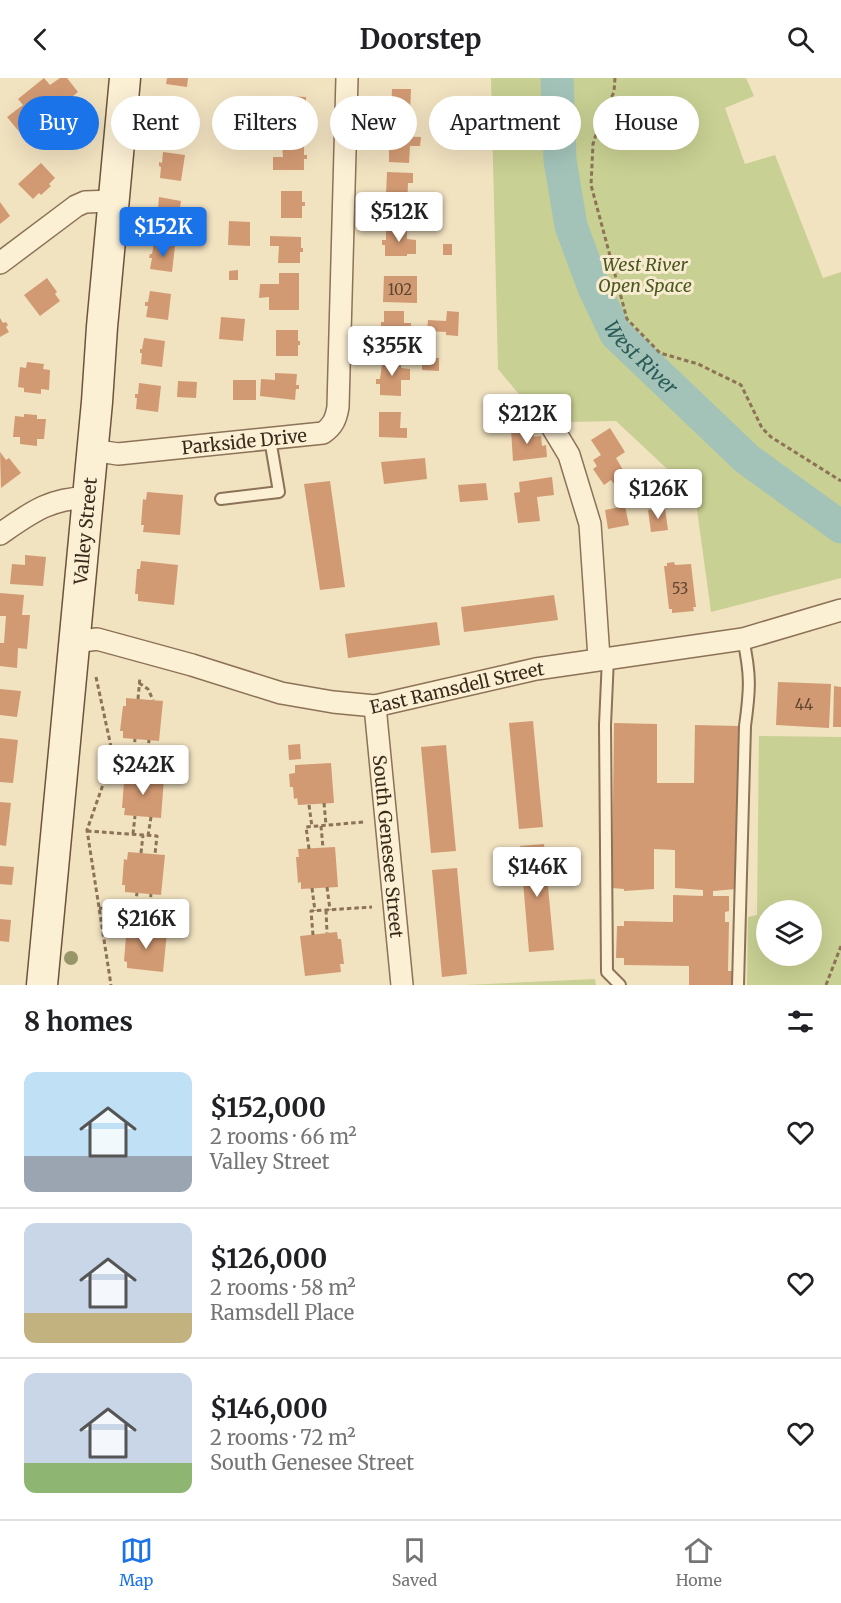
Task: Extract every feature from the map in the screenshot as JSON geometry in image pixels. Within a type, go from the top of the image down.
[{"type":"street","name":"Valley Street","points":[[42,985],[125,78]]},
{"type":"street","name":"Parkside Drive","points":[[92,450],[118,454],[270,440],[322,433],[336,420],[347,78]]},
{"type":"street","points":[[0,262],[76,206],[93,201],[113,201]]},
{"type":"street","points":[[548,420],[570,455],[590,524],[603,658]]},
{"type":"street","points":[[0,534],[56,500],[88,498]]},
{"type":"street","name":"East Ramsdell Street","points":[[75,642],[97,639],[192,665],[281,693],[375,706],[428,695],[496,676],[603,658],[743,639],[841,610]]},
{"type":"street","name":"South Genesee Street","points":[[375,706],[402,985]]},
{"type":"lane","points":[[221,499],[279,492],[270,440]]},
{"type":"lane","points":[[738,985],[745,726],[750,684],[743,639]]},
{"type":"lane","points":[[603,658],[607,972],[620,985]]},
{"type":"path","points":[[615,78],[614,92],[601,119],[593,144],[591,185],[627,319],[660,353],[698,364],[741,385],[762,428],[771,437],[841,481]]},
{"type":"path","points":[[96,676],[113,756],[87,831],[111,985]]},
{"type":"path","points":[[138,699],[140,677]]},
{"type":"path","points":[[139,683],[148,689],[153,700]]},
{"type":"path","points":[[133,757],[135,739]]},
{"type":"path","points":[[147,758],[148,740]]},
{"type":"path","points":[[113,756],[155,758],[153,777]]},
{"type":"path","points":[[139,776],[141,758]]},
{"type":"path","points":[[309,804],[312,826]]},
{"type":"path","points":[[323,848],[324,804]]},
{"type":"path","points":[[134,834],[135,816]]},
{"type":"path","points":[[148,836],[151,817]]},
{"type":"path","points":[[309,849],[306,827],[364,822]]},
{"type":"path","points":[[87,831],[157,836],[155,854]]},
{"type":"path","points":[[141,853],[143,835]]},
{"type":"path","points":[[327,887],[327,933]]},
{"type":"path","points":[[312,888],[315,911]]},
{"type":"path","points":[[134,911],[137,893]]},
{"type":"path","points":[[142,930],[151,894]]},
{"type":"path","points":[[313,935],[310,911],[372,907]]},
{"type":"path","points":[[99,908],[159,913],[157,931]]},
{"type":"path","points":[[825,985],[841,946]]},
{"type":"green space","name":"West River Open Space","points":[[491,78],[746,78],[754,96],[725,108],[745,164],[775,155],[823,278],[841,272],[841,578],[711,612],[695,495],[616,421],[569,422],[528,405],[498,369],[493,150],[581,150],[581,96],[491,96]]},
{"type":"green space","points":[[759,736],[841,737],[841,985],[747,985],[748,917],[756,915],[756,966],[822,966],[822,900],[757,900]]},
{"type":"green space","points":[[595,979],[596,985],[465,985]]},
{"type":"building","points":[[44,78],[50,85],[60,78],[67,78],[78,92],[73,96],[22,96]]},
{"type":"building","points":[[167,78],[188,78],[187,87],[166,84]]},
{"type":"building","points":[[392,89],[411,89],[411,96],[392,96]]},
{"type":"building","points":[[18,109],[18,130],[7,117]]},
{"type":"building","points":[[417,137],[421,137],[420,146],[417,146]]},
{"type":"building","points":[[282,150],[304,150],[307,159],[304,159],[304,170],[273,170],[273,157],[283,157]]},
{"type":"building","points":[[389,150],[410,150],[409,163],[389,162]]},
{"type":"building","points":[[163,152],[185,155],[181,181],[160,178],[159,162],[162,163]]},
{"type":"building","points":[[41,163],[55,178],[49,184],[51,186],[33,199],[18,184]]},
{"type":"building","points":[[387,172],[413,173],[413,183],[408,183],[407,209],[386,209],[384,194],[386,194]]},
{"type":"building","points":[[281,191],[302,191],[302,202],[305,202],[305,206],[302,206],[302,218],[281,218]]},
{"type":"building","points":[[159,197],[181,201],[177,226],[155,223],[157,213],[151,208],[158,209]]},
{"type":"building","points":[[0,202],[10,216],[0,224]]},
{"type":"building","points":[[229,221],[250,222],[250,246],[228,245]]},
{"type":"building","points":[[392,226],[398,226],[398,230],[407,230],[407,239],[416,240],[416,254],[385,256],[385,245],[382,245],[382,240],[386,240],[386,230],[392,230]]},
{"type":"building","points":[[270,236],[301,237],[303,252],[300,252],[300,263],[278,263],[279,246],[270,246]]},
{"type":"building","points":[[154,243],[175,246],[172,272],[150,269],[152,258],[149,258]]},
{"type":"building","points":[[443,244],[452,244],[452,255],[443,255]]},
{"type":"building","points":[[238,270],[238,280],[229,280],[229,271]]},
{"type":"building","points":[[279,273],[299,273],[299,310],[269,310],[269,297],[259,298],[260,284],[279,284]]},
{"type":"building","points":[[384,276],[417,276],[417,303],[383,302]]},
{"type":"building","points":[[47,278],[57,292],[55,294],[60,301],[40,316],[24,295]]},
{"type":"building","points":[[150,291],[171,294],[168,320],[146,317],[148,306],[145,306],[145,302],[148,302]]},
{"type":"building","points":[[384,311],[404,311],[404,323],[411,323],[411,338],[417,338],[417,349],[381,349],[379,332],[381,332],[381,322],[384,322]]},
{"type":"building","points":[[447,311],[459,312],[458,336],[446,335],[446,332],[427,331],[428,320],[446,321]]},
{"type":"building","points":[[221,317],[245,319],[243,341],[219,339]]},
{"type":"building","points":[[0,318],[8,325],[6,327],[9,332],[0,337]]},
{"type":"building","points":[[276,330],[298,330],[300,345],[298,345],[298,356],[276,356]]},
{"type":"building","points":[[144,338],[165,341],[162,367],[141,364],[140,349],[142,349]]},
{"type":"building","points":[[383,357],[401,357],[401,368],[410,369],[410,380],[401,380],[401,396],[380,395],[380,384],[376,384],[376,379],[380,379]]},
{"type":"building","points":[[422,358],[439,358],[439,371],[422,370]]},
{"type":"building","points":[[27,362],[44,364],[43,369],[50,370],[49,390],[41,389],[41,394],[24,392],[24,388],[18,387],[20,367],[26,368]]},
{"type":"building","points":[[275,373],[297,374],[296,385],[299,385],[299,389],[296,389],[295,400],[260,396],[261,379],[275,380]]},
{"type":"building","points":[[233,380],[256,380],[256,400],[233,400]]},
{"type":"building","points":[[178,381],[197,382],[196,398],[177,397]]},
{"type":"building","points":[[139,383],[161,386],[158,412],[136,409],[135,394],[138,394]]},
{"type":"building","points":[[379,412],[401,412],[400,428],[407,428],[407,438],[379,437]]},
{"type":"building","points":[[24,414],[37,415],[37,419],[46,419],[44,439],[37,439],[37,446],[20,444],[20,437],[13,437],[15,416],[24,417]]},
{"type":"building","points":[[533,427],[534,437],[541,436],[542,446],[546,445],[547,457],[513,461],[511,429]]},
{"type":"building","points":[[610,428],[625,452],[616,458],[630,482],[618,489],[611,480],[604,485],[593,469],[597,466],[593,460],[601,455],[591,440]]},
{"type":"building","points":[[0,452],[6,460],[9,458],[21,473],[1,488]]},
{"type":"building","points":[[425,458],[427,479],[384,484],[381,462]]},
{"type":"building","points":[[552,477],[554,495],[537,497],[540,521],[518,523],[514,493],[520,492],[519,482]]},
{"type":"building","points":[[330,481],[345,587],[320,590],[304,484]]},
{"type":"building","points":[[486,483],[488,500],[460,502],[458,485]]},
{"type":"building","points":[[147,492],[183,495],[180,535],[143,532],[144,525],[141,525],[143,499],[146,500]]},
{"type":"building","points":[[625,506],[629,525],[608,529],[605,510]]},
{"type":"building","points":[[665,508],[668,530],[651,532],[648,510]]},
{"type":"building","points":[[25,555],[46,557],[43,586],[10,584],[12,564],[25,565]]},
{"type":"building","points":[[141,561],[178,565],[174,605],[138,601],[138,594],[135,594],[137,569],[140,569]]},
{"type":"building","points":[[674,562],[675,565],[691,564],[696,607],[693,607],[694,611],[672,613],[672,609],[669,609],[664,566]]},
{"type":"building","points":[[0,593],[24,595],[22,615],[30,615],[27,649],[18,648],[17,668],[0,666],[0,643],[4,643],[6,616],[0,616]]},
{"type":"building","points":[[554,595],[558,620],[464,632],[461,607]]},
{"type":"building","points":[[437,622],[440,645],[348,658],[345,634]]},
{"type":"building","points":[[778,682],[831,684],[829,728],[776,725]]},
{"type":"building","points":[[834,686],[841,687],[841,727],[833,727]]},
{"type":"building","points":[[0,689],[21,691],[17,717],[0,715]]},
{"type":"building","points":[[126,698],[163,701],[159,741],[123,738],[123,731],[120,731]]},
{"type":"building","points":[[533,721],[543,827],[519,829],[509,723]]},
{"type":"building","points":[[614,723],[657,724],[657,783],[694,783],[695,725],[739,726],[736,889],[713,891],[713,896],[729,896],[729,911],[725,912],[725,922],[729,922],[728,971],[732,971],[732,985],[689,985],[689,966],[624,965],[624,958],[616,958],[617,926],[624,926],[624,921],[673,922],[673,895],[703,896],[703,890],[675,888],[675,850],[654,849],[654,889],[624,891],[624,889],[612,888]]},
{"type":"building","points":[[0,738],[18,740],[13,783],[0,782]]},
{"type":"building","points":[[300,744],[301,759],[289,760],[288,745]]},
{"type":"building","points":[[446,745],[456,851],[431,853],[421,747]]},
{"type":"building","points":[[331,763],[334,803],[298,805],[297,798],[294,799],[293,787],[290,787],[289,774],[295,773],[295,765]]},
{"type":"building","points":[[128,775],[164,778],[161,818],[124,815],[125,808],[122,808],[124,782],[127,783]]},
{"type":"building","points":[[0,802],[11,803],[6,846],[0,845]]},
{"type":"building","points":[[544,844],[554,950],[529,952],[520,846]]},
{"type":"building","points":[[335,847],[338,887],[301,889],[301,882],[298,883],[296,857],[299,857],[298,849]]},
{"type":"building","points":[[128,852],[165,855],[161,895],[125,892],[125,885],[122,885],[124,859],[127,860]]},
{"type":"building","points":[[0,866],[14,867],[12,885],[0,884]]},
{"type":"building","points":[[457,868],[467,974],[442,977],[432,870]]},
{"type":"building","points":[[0,919],[11,920],[9,942],[0,941]]},
{"type":"building","points":[[130,929],[167,932],[163,972],[127,968],[127,962],[124,961],[126,936],[129,936]]},
{"type":"building","points":[[337,932],[338,939],[341,939],[344,964],[340,964],[341,972],[305,976],[300,936]]},
{"type":"waterway","name":"West River","points":[[557,78],[560,160],[571,226],[594,288],[616,334],[747,459],[841,527]]}]
